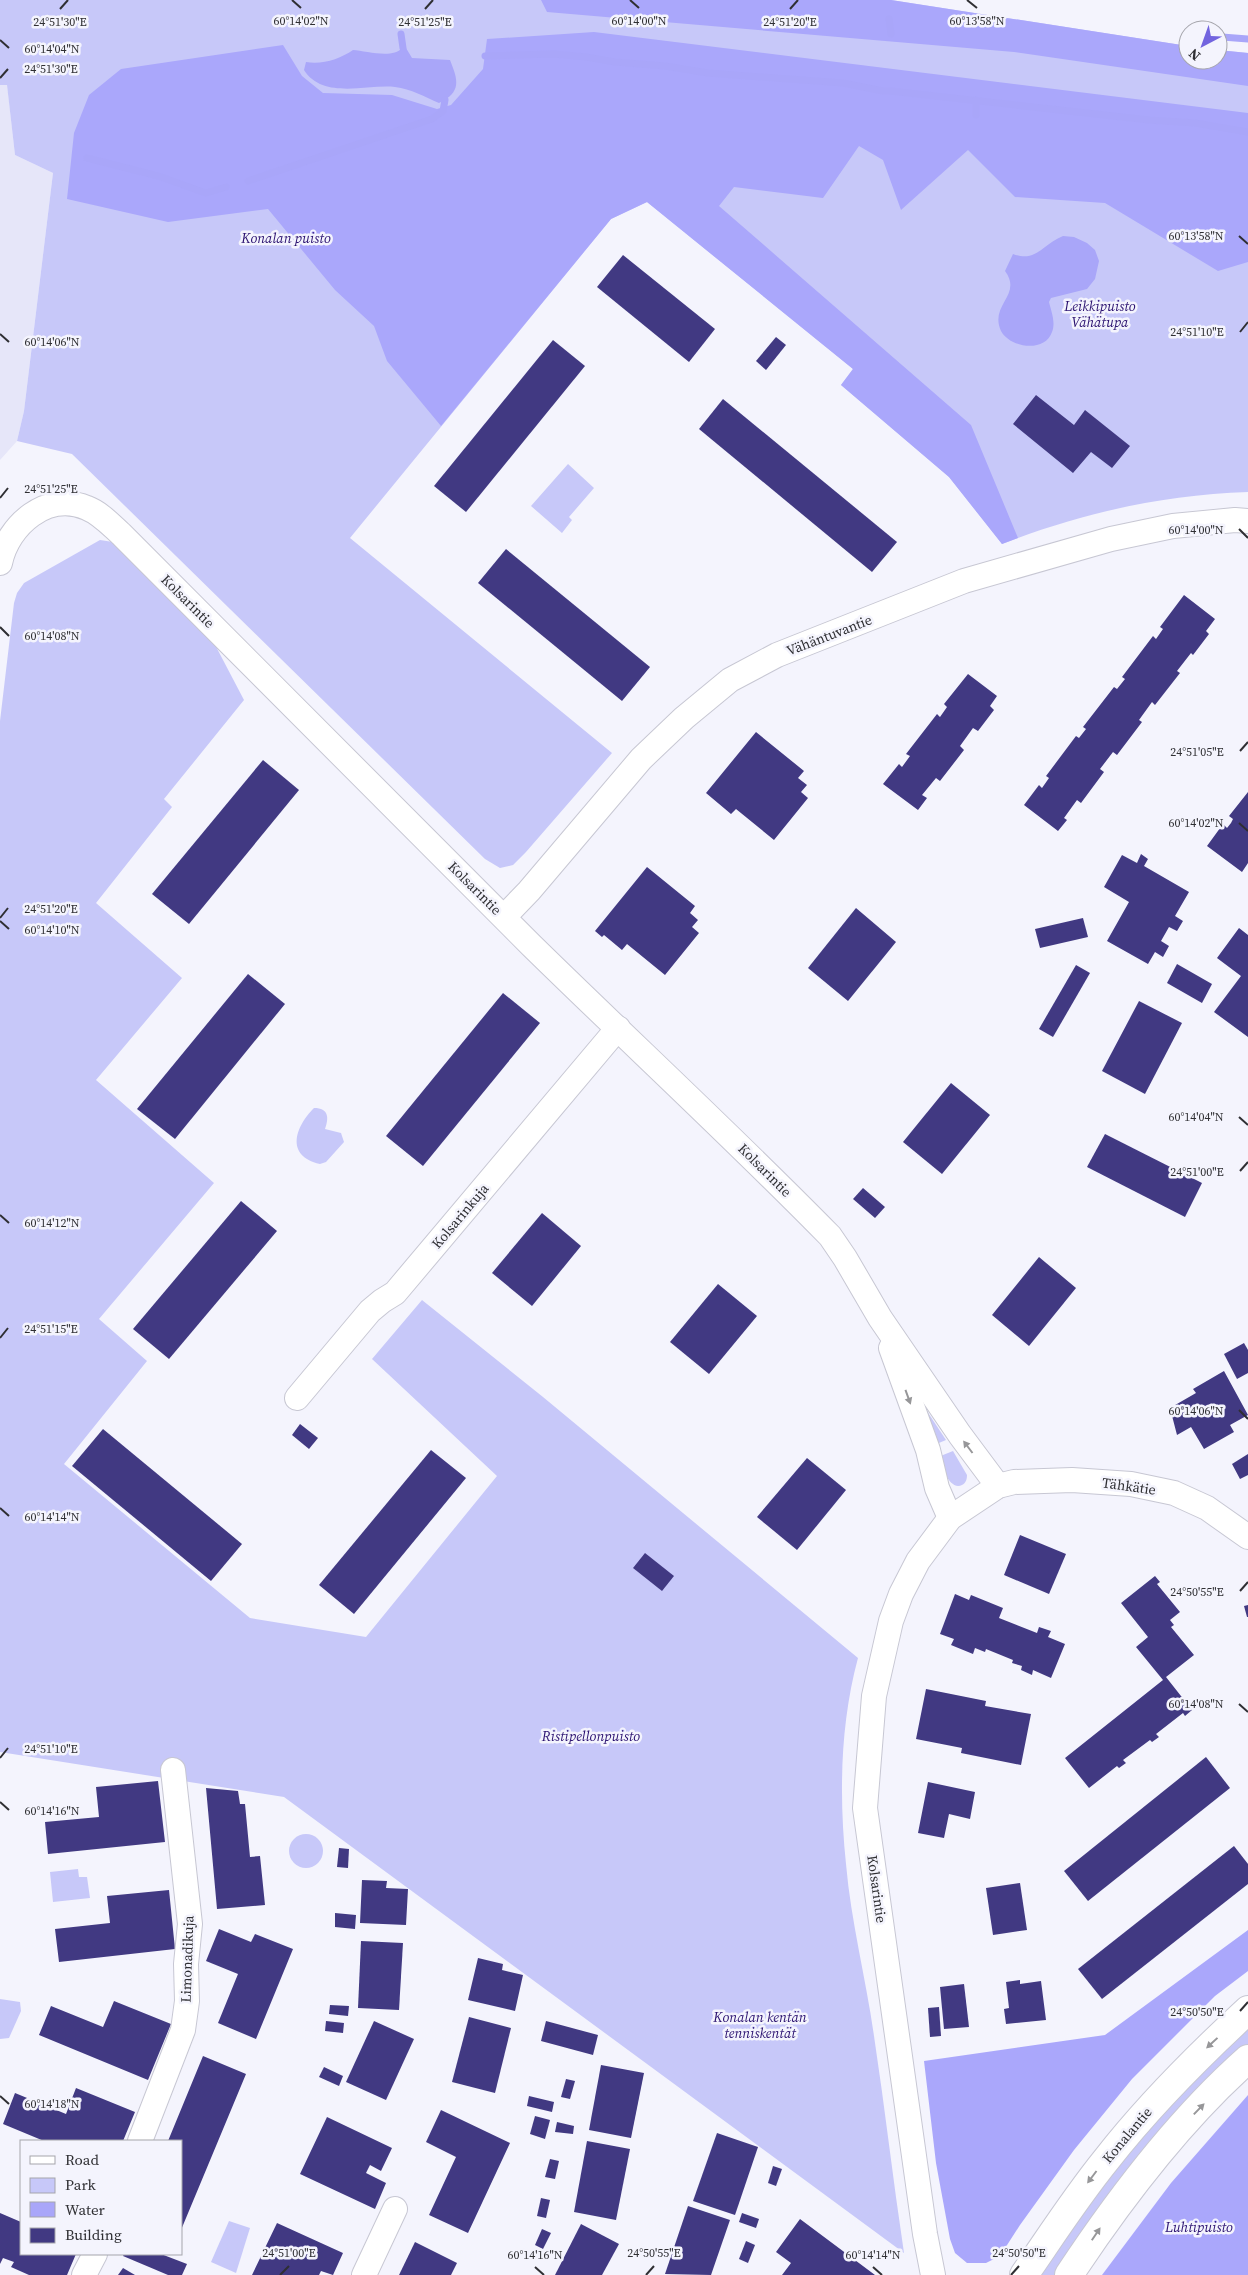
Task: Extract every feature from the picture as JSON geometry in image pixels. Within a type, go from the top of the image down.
[{"type":"main road","name":"Konalantie","points":[[1024,2275],[1075,2201],[1141,2118],[1204,2051],[1248,2010]]},
{"type":"main road","points":[[1069,2275],[1108,2216],[1169,2140],[1248,2059]]},
{"type":"street","name":"Kolsarintie","points":[[0,563],[10,536],[22,521],[38,511],[58,503],[73,503],[100,515],[504,917],[830,1236],[880,1318],[960,1435],[998,1486],[950,1518],[918,1561],[901,1594],[892,1621],[874,1696],[865,1808],[925,2234],[933,2275]]},
{"type":"street","name":"Vähäntuvantie","points":[[504,917],[530,891],[633,768],[684,718],[730,680],[777,655],[964,581],[1111,539],[1173,526],[1235,520],[1248,521]]},
{"type":"street","name":"Kolsarinkuja","points":[[297,1398],[370,1311],[382,1300],[395,1293],[618,1028]]},
{"type":"street","name":"Kolsarintie","points":[[880,1318],[928,1450],[937,1488],[950,1518]]},
{"type":"street","name":"Tähkätie","points":[[998,1486],[1014,1482],[1072,1480],[1131,1484],[1174,1493],[1207,1508],[1248,1537]]},
{"type":"street","name":"Limonadikuja","points":[[140,2140],[183,2030],[186,2001],[186,1964],[190,1924],[173,1770]]},
{"type":"street","points":[[364,2275],[396,2209]]},
{"type":"street","points":[[84,2275],[94,2255]]},
{"type":"shaded area","points":[[7,84],[15,155],[53,173],[24,411],[17,441],[0,460],[0,85]]},
{"type":"green space","name":"Konalan puisto","points":[[0,0],[891,0],[1178,44],[1178,70],[1228,70],[1228,51],[1248,53],[1248,492],[1185,497],[1123,507],[1062,523],[1002,544],[949,477],[841,385],[853,369],[647,202],[611,219],[350,538],[612,753],[526,852],[513,865],[500,868],[485,859],[72,454],[17,441],[24,411],[53,173],[15,155],[7,85],[0,85]]},
{"type":"green space","points":[[541,0],[891,0],[1178,44],[1178,70],[1228,70],[1228,51],[1248,53],[1248,86],[1014,52],[547,12]]},
{"type":"green space","points":[[594,32],[1248,113],[1248,262],[1218,271],[1105,203],[1015,197],[968,150],[901,210],[883,160],[859,146],[823,198],[734,187],[719,206],[971,425],[1018,538],[1002,544],[949,477],[841,385],[853,369],[647,202],[611,219],[441,426],[387,361],[374,326],[335,290],[268,209],[168,222],[67,199],[74,133],[89,95],[121,69],[283,45],[302,76],[323,93],[392,95],[437,109],[451,105],[483,69],[487,39]]},
{"type":"green space","points":[[568,464],[594,488],[569,517],[572,520],[562,533],[531,506]]},
{"type":"green space","name":"Ristipellonpuisto","points":[[100,540],[113,542],[212,639],[244,700],[164,799],[172,807],[96,903],[182,978],[96,1080],[214,1183],[99,1319],[147,1361],[64,1464],[250,1618],[366,1637],[497,1476],[372,1359],[422,1300],[543,1397],[858,1658],[844,1735],[842,1813],[844,1839],[851,1907],[874,2036],[904,2253],[284,1797],[0,1752],[0,721],[14,603],[17,593],[24,583]]},
{"type":"green space","points":[[314,1108],[319,1108],[327,1114],[325,1129],[341,1133],[344,1142],[326,1162],[320,1164],[302,1155],[298,1148],[297,1140],[302,1124]]},
{"type":"green space","points":[[915,1393],[946,1440],[934,1445]]},
{"type":"green space","points":[[953,1451],[967,1475],[966,1481],[962,1485],[957,1486],[950,1481],[938,1457]]},
{"type":"green space","points":[[306,1834],[313,1835],[318,1839],[322,1844],[322,1858],[318,1863],[313,1867],[306,1868],[299,1867],[294,1863],[290,1858],[289,1851],[290,1844],[294,1839],[299,1835]]},
{"type":"green space","points":[[78,1869],[79,1877],[87,1877],[90,1898],[53,1902],[50,1872]]},
{"type":"green space","points":[[1248,1930],[1248,1971],[1215,1996],[1132,2079],[1074,2150],[1000,2256],[986,2263],[967,2263],[955,2253],[950,2239],[936,2163],[924,2061],[1105,2035]]},
{"type":"green space","points":[[0,1999],[20,2002],[21,2011],[9,2038],[0,2039]]},
{"type":"green space","points":[[1248,2024],[1248,2047],[1057,2275],[1036,2275],[1115,2164]]},
{"type":"green space","name":"Luhtipuisto","points":[[1248,2095],[1248,2275],[1102,2275],[1171,2183]]},
{"type":"green space","points":[[229,2221],[250,2228],[236,2273],[211,2262]]},
{"type":"water","points":[[406,48],[412,58],[450,60],[456,79],[455,90],[452,94],[439,103],[412,91],[395,87],[334,88],[322,85],[312,79],[304,70],[306,62],[331,61],[353,50],[386,54]]},
{"type":"water","points":[[1063,236],[1074,237],[1087,243],[1095,250],[1099,261],[1095,279],[1087,289],[1051,298],[1049,302],[1054,324],[1048,339],[1042,343],[1027,346],[1012,341],[1005,337],[998,322],[999,314],[1010,287],[1010,279],[1005,271],[1013,254],[1028,256],[1034,254]]},
{"type":"building","points":[[623,255],[715,329],[689,362],[597,287]]},
{"type":"building","points":[[776,337],[786,345],[766,370],[756,361]]},
{"type":"building","points":[[553,340],[585,366],[466,512],[434,486]]},
{"type":"building","points":[[1036,395],[1074,425],[1085,410],[1130,446],[1112,468],[1091,452],[1073,473],[1013,424]]},
{"type":"building","points":[[723,399],[897,542],[872,572],[699,429]]},
{"type":"building","points":[[506,549],[650,667],[622,701],[478,583]]},
{"type":"building","points":[[1184,595],[1215,619],[1206,631],[1209,634],[1193,655],[1191,653],[1177,671],[1180,673],[1155,705],[1152,702],[1139,720],[1142,722],[1117,755],[1113,752],[1100,769],[1104,772],[1081,803],[1077,800],[1064,818],[1067,820],[1058,831],[1024,805],[1039,785],[1042,788],[1049,778],[1046,776],[1076,736],[1079,738],[1086,729],[1083,727],[1114,687],[1117,689],[1125,679],[1122,677],[1153,636],[1156,639],[1163,629],[1160,627]]},
{"type":"building","points":[[968,674],[997,696],[990,706],[994,710],[978,731],[973,728],[960,746],[964,750],[940,781],[936,778],[922,795],[927,798],[918,810],[883,784],[899,764],[902,767],[910,756],[906,754],[937,714],[940,717],[947,707],[944,704]]},
{"type":"building","points":[[756,732],[804,771],[798,778],[807,785],[801,792],[808,798],[774,840],[736,809],[731,814],[706,793]]},
{"type":"building","points":[[263,760],[299,790],[189,924],[152,894]]},
{"type":"building","points":[[1248,792],[1248,863],[1242,872],[1207,846],[1223,824],[1227,828],[1231,823],[1233,819],[1229,816]]},
{"type":"building","points":[[1141,854],[1148,859],[1144,866],[1189,892],[1175,916],[1183,921],[1177,931],[1169,927],[1161,941],[1169,946],[1163,957],[1155,952],[1148,964],[1107,941],[1129,902],[1104,887],[1122,855],[1137,863]]},
{"type":"building","points":[[647,867],[695,906],[690,913],[698,920],[692,927],[699,933],[665,975],[627,944],[622,950],[604,935],[602,937],[595,931]]},
{"type":"building","points":[[856,908],[896,942],[848,1001],[808,968]]},
{"type":"building","points":[[1083,918],[1088,937],[1040,948],[1035,929]]},
{"type":"building","points":[[1239,928],[1248,935],[1248,1037],[1214,1012],[1241,976],[1217,958]]},
{"type":"building","points":[[1177,964],[1212,984],[1202,1003],[1167,983]]},
{"type":"building","points":[[1076,965],[1090,973],[1053,1037],[1039,1029]]},
{"type":"building","points":[[248,974],[285,1004],[175,1139],[137,1109]]},
{"type":"building","points":[[503,993],[540,1023],[423,1166],[386,1136]]},
{"type":"building","points":[[1139,1001],[1182,1023],[1145,1094],[1102,1071]]},
{"type":"building","points":[[951,1083],[990,1115],[942,1174],[903,1142]]},
{"type":"building","points":[[1105,1134],[1202,1183],[1185,1217],[1087,1167]]},
{"type":"building","points":[[863,1188],[885,1207],[875,1218],[853,1199]]},
{"type":"building","points":[[241,1201],[277,1231],[169,1359],[133,1329]]},
{"type":"building","points":[[542,1213],[581,1246],[532,1306],[492,1273]]},
{"type":"building","points":[[1039,1257],[1076,1288],[1029,1346],[992,1315]]},
{"type":"building","points":[[718,1284],[757,1316],[709,1374],[670,1342]]},
{"type":"building","points":[[1244,1343],[1248,1350],[1248,1373],[1237,1379],[1224,1354]]},
{"type":"building","points":[[1224,1371],[1248,1415],[1230,1425],[1234,1432],[1204,1449],[1191,1427],[1177,1435],[1170,1408],[1196,1393],[1193,1389]]},
{"type":"building","points":[[300,1424],[318,1438],[309,1449],[292,1435]]},
{"type":"building","points":[[103,1429],[242,1544],[211,1581],[72,1466]]},
{"type":"building","points":[[431,1450],[466,1478],[354,1614],[319,1585]]},
{"type":"building","points":[[1248,1454],[1248,1475],[1240,1479],[1232,1464]]},
{"type":"building","points":[[807,1458],[846,1490],[797,1550],[757,1517]]},
{"type":"building","points":[[1020,1535],[1066,1554],[1049,1594],[1004,1575]]},
{"type":"building","points":[[645,1553],[674,1576],[662,1591],[633,1568]]},
{"type":"building","points":[[1155,1576],[1160,1582],[1157,1584],[1180,1612],[1170,1620],[1174,1625],[1171,1627],[1194,1655],[1166,1677],[1192,1710],[1185,1716],[1183,1713],[1156,1734],[1159,1737],[1152,1742],[1150,1740],[1123,1760],[1126,1763],[1119,1768],[1117,1766],[1089,1788],[1065,1758],[1163,1680],[1136,1647],[1148,1637],[1121,1603]]},
{"type":"building","points":[[955,1594],[969,1600],[971,1595],[1003,1608],[999,1618],[1037,1633],[1039,1627],[1051,1631],[1048,1637],[1065,1644],[1051,1678],[1033,1670],[1032,1675],[1021,1670],[1022,1666],[1012,1663],[1013,1660],[986,1649],[985,1652],[975,1648],[973,1654],[951,1645],[954,1639],[940,1634]]},
{"type":"building","points":[[1248,1605],[1248,1617],[1247,1617],[1244,1606]]},
{"type":"building","points":[[926,1689],[986,1701],[985,1706],[1031,1714],[1021,1765],[961,1753],[962,1748],[916,1739]]},
{"type":"building","points":[[1206,1757],[1230,1788],[1088,1901],[1064,1871]]},
{"type":"building","points":[[158,1781],[165,1842],[48,1854],[45,1822],[99,1817],[96,1787]]},
{"type":"building","points":[[928,1782],[975,1792],[970,1819],[949,1814],[944,1838],[918,1833]]},
{"type":"building","points":[[206,1788],[238,1791],[240,1804],[245,1804],[250,1857],[260,1856],[265,1905],[217,1909]]},
{"type":"building","points":[[1234,1846],[1248,1864],[1248,1884],[1102,1999],[1078,1969]]},
{"type":"building","points":[[339,1848],[349,1849],[348,1868],[337,1867]]},
{"type":"building","points":[[362,1880],[387,1881],[386,1888],[408,1889],[406,1925],[360,1923]]},
{"type":"building","points":[[1020,1883],[1027,1930],[993,1935],[986,1888]]},
{"type":"building","points":[[169,1890],[175,1949],[59,1962],[55,1929],[110,1923],[107,1896]]},
{"type":"building","points":[[335,1913],[356,1915],[355,1929],[335,1927]]},
{"type":"building","points":[[219,1929],[251,1942],[255,1934],[293,1949],[256,2039],[218,2023],[238,1974],[206,1961]]},
{"type":"building","points":[[361,1941],[403,1943],[399,2010],[358,2008]]},
{"type":"building","points":[[478,1958],[503,1964],[502,1970],[523,1975],[515,2011],[468,2000]]},
{"type":"building","points":[[1020,1980],[1020,1984],[1041,1981],[1046,2020],[1006,2024],[1004,2009],[1009,2008],[1006,1982]]},
{"type":"building","points":[[964,1984],[969,2027],[944,2029],[940,1987]]},
{"type":"building","points":[[114,2001],[171,2024],[148,2080],[39,2035],[51,2006],[103,2027]]},
{"type":"building","points":[[330,2005],[349,2006],[348,2016],[329,2014]]},
{"type":"building","points":[[939,2007],[941,2036],[930,2037],[928,2008]]},
{"type":"building","points":[[469,2017],[511,2028],[495,2093],[452,2082]]},
{"type":"building","points":[[326,2021],[344,2023],[343,2033],[325,2031]]},
{"type":"building","points":[[374,2021],[414,2039],[386,2100],[346,2082]]},
{"type":"building","points":[[546,2021],[598,2035],[593,2055],[541,2041]]},
{"type":"building","points":[[203,2056],[246,2074],[182,2228],[182,2140],[168,2140]]},
{"type":"building","points":[[601,2065],[644,2073],[631,2138],[589,2130]]},
{"type":"building","points":[[324,2067],[343,2076],[339,2086],[319,2077]]},
{"type":"building","points":[[566,2079],[575,2081],[570,2099],[561,2097]]},
{"type":"building","points":[[76,2088],[135,2112],[123,2140],[42,2140],[3,2124],[15,2093],[66,2114]]},
{"type":"building","points":[[529,2096],[554,2102],[552,2112],[527,2106]]},
{"type":"building","points":[[441,2110],[510,2143],[468,2233],[429,2215],[456,2157],[426,2142]]},
{"type":"building","points":[[535,2116],[550,2120],[545,2139],[530,2134]]},
{"type":"building","points":[[327,2117],[392,2148],[381,2171],[370,2165],[366,2173],[386,2183],[375,2209],[300,2174]]},
{"type":"building","points":[[557,2122],[574,2126],[573,2134],[555,2132]]},
{"type":"building","points":[[717,2133],[758,2147],[735,2215],[693,2201]]},
{"type":"building","points":[[587,2141],[630,2149],[616,2220],[574,2212]]},
{"type":"building","points":[[550,2159],[559,2161],[555,2179],[545,2177]]},
{"type":"building","points":[[773,2166],[782,2169],[776,2186],[768,2183]]},
{"type":"building","points":[[541,2198],[550,2200],[546,2218],[537,2216]]},
{"type":"building","points":[[688,2206],[730,2220],[711,2275],[665,2274]]},
{"type":"building","points":[[0,2213],[20,2222],[20,2255],[76,2255],[67,2275],[29,2275],[11,2267],[14,2262],[3,2258],[0,2264]]},
{"type":"building","points":[[742,2213],[759,2219],[756,2228],[739,2222]]},
{"type":"building","points":[[800,2219],[875,2275],[782,2275],[791,2263],[776,2252]]},
{"type":"building","points":[[277,2223],[343,2253],[333,2275],[321,2271],[319,2275],[252,2275]]},
{"type":"building","points":[[581,2224],[619,2244],[602,2275],[555,2275]]},
{"type":"building","points":[[542,2229],[551,2233],[543,2249],[535,2245]]},
{"type":"building","points":[[746,2241],[755,2245],[748,2263],[739,2259]]},
{"type":"building","points":[[415,2242],[457,2263],[451,2275],[399,2275]]},
{"type":"building","points":[[164,2255],[187,2264],[182,2275],[168,2275],[123,2256]]},
{"type":"building","points":[[123,2268],[135,2275],[118,2275]]},
{"type":"waterway","points":[[889,19],[891,34]]},
{"type":"waterway","points":[[401,34],[403,48]]},
{"type":"waterway","points":[[1228,37],[1248,39]]},
{"type":"waterway","points":[[485,56],[554,54],[586,57],[708,73],[843,83],[883,91],[1149,120],[1195,123],[1248,132]]},
{"type":"waterway","points":[[248,181],[432,119],[443,111],[445,100]]},
{"type":"waterway","points":[[976,100],[976,115]]},
{"type":"waterway","points":[[87,158],[158,176],[206,193],[226,187]]},
{"type":"park label","name":"Leikkipuisto Vähätupa","points":[[1100,314]]},
{"type":"park label","name":"Konalan kentän tenniskentät","points":[[760,2025]]}]
